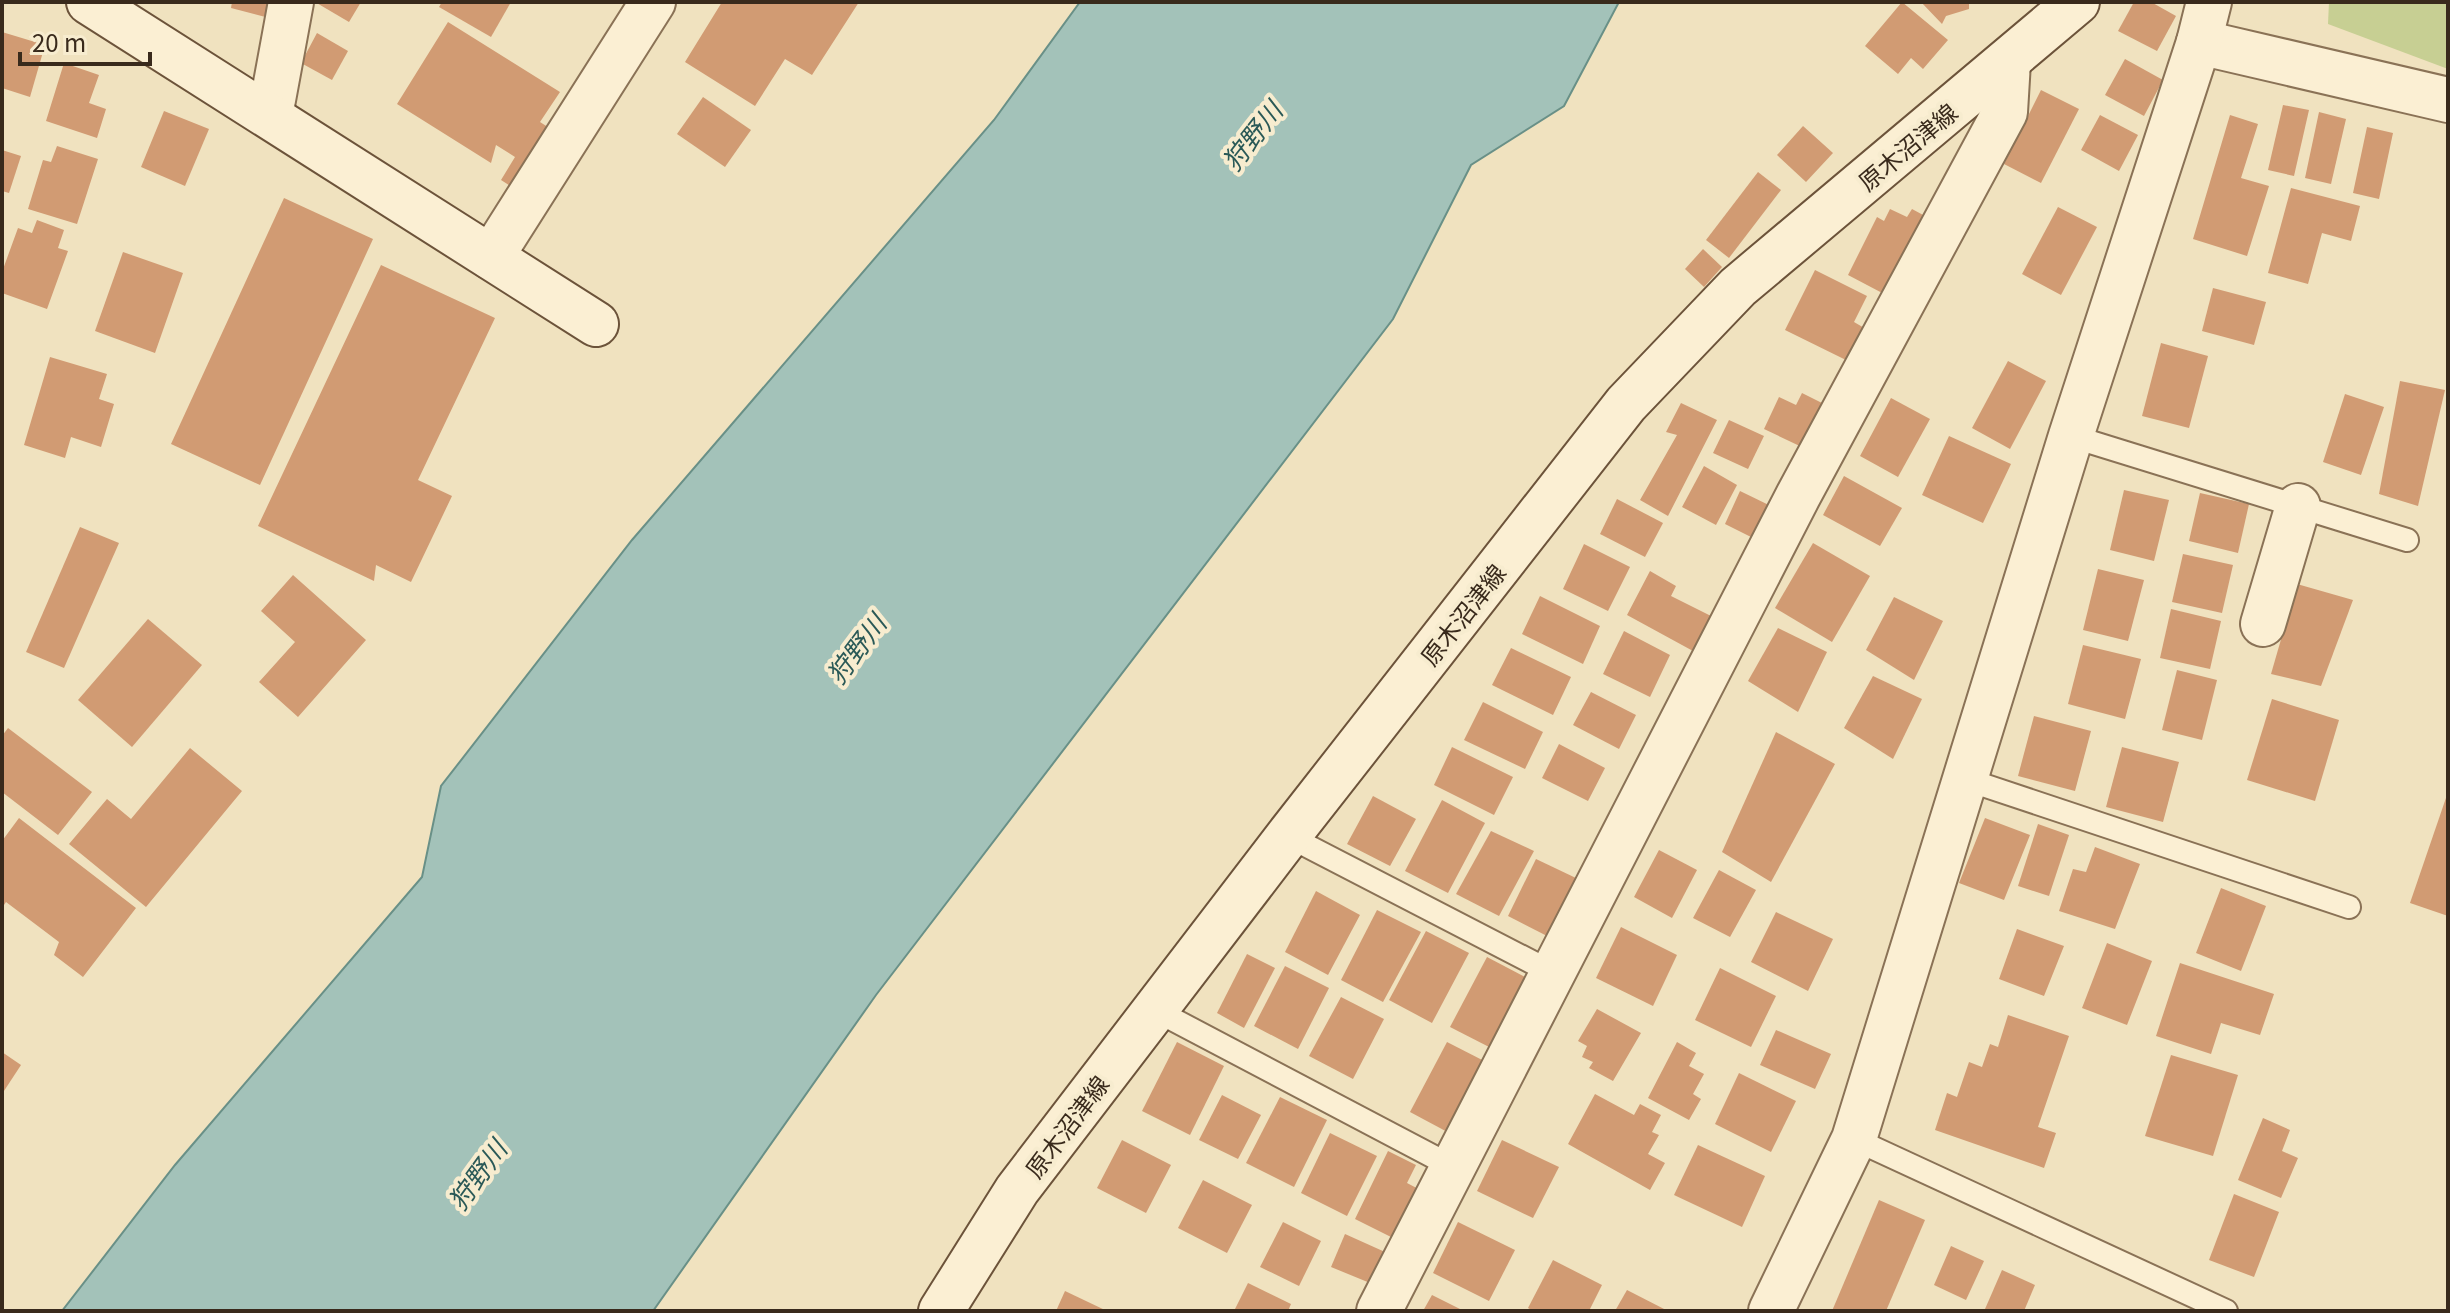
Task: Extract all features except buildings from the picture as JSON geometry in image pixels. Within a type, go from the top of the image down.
[{"type":"street","points":[[89,2],[596,324]]},
{"type":"street","points":[[270,116],[291,2]]},
{"type":"street","points":[[491,257],[653,2]]},
{"type":"street","name":"原木沼津線","points":[[941,1311],[1017,1190],[1288,836],[1626,404],[1738,287],[2077,2]]},
{"type":"street","points":[[1771,1311],[1854,1139],[2071,436],[2204,22],[2448,100]]},
{"type":"street","points":[[1379,1311],[1798,496],[2005,112],[2008,62]]},
{"type":"street","points":[[2263,624],[2298,506]]},
{"type":"lane","points":[[2071,436],[2407,540]]},
{"type":"lane","points":[[1965,779],[2349,907]]},
{"type":"lane","points":[[1288,836],[1553,973]]},
{"type":"lane","points":[[1155,1010],[1453,1167]]},
{"type":"lane","points":[[1854,1139],[2226,1311]]},
{"type":"green space","points":[[2329,2],[2448,2],[2448,69],[2328,24]]},
{"type":"water","name":"狩野川","points":[[1080,2],[1619,2],[1564,106],[1471,165],[1393,319],[876,995],[653,1311],[62,1311],[175,1165],[422,877],[441,786],[632,540],[994,120]]}]
